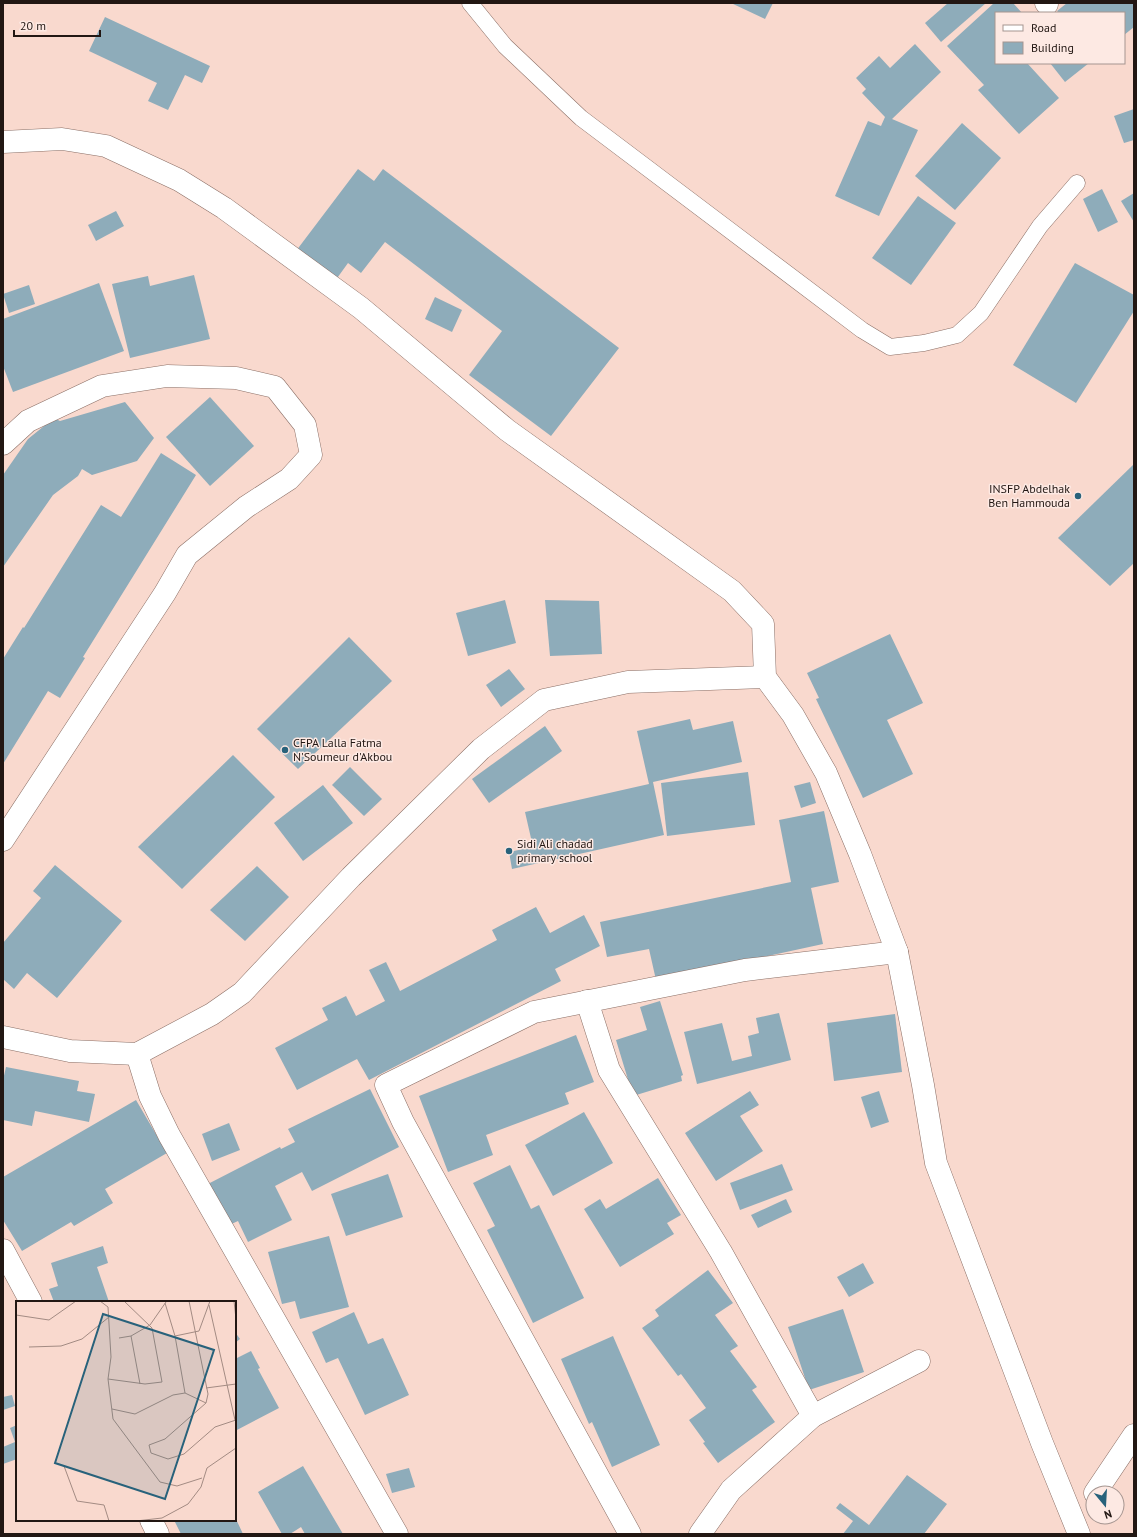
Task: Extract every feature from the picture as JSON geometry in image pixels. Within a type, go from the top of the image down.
[{"type":"street","points":[[3,142],[62,139],[106,146],[179,180],[224,208],[361,308],[507,430],[732,591],[762,624],[765,677],[793,715],[826,773],[860,854],[897,952],[923,1085],[936,1163],[1042,1443],[1077,1529]]},
{"type":"street","points":[[3,444],[28,421],[102,386],[167,376],[236,378],[276,387],[305,425],[311,455],[289,479],[246,508],[187,555],[165,593],[3,840]]},
{"type":"street","points":[[3,1037],[70,1051],[137,1054],[212,1014],[242,993],[351,877],[481,749],[544,700],[628,682],[765,677]]},
{"type":"street","points":[[630,1534],[403,1122],[386,1085],[534,1012],[745,970],[897,952]]},
{"type":"street","points":[[587,1001],[609,1070],[721,1252],[813,1416]]},
{"type":"street","points":[[137,1054],[150,1096],[169,1135],[396,1534]]},
{"type":"street","points":[[3,1250],[30,1301]]},
{"type":"street","points":[[700,1534],[730,1490],[813,1416],[919,1361]]},
{"type":"street","points":[[1100,1485],[1134,1434]]},
{"type":"street","points":[[1077,1529],[1085,1513]]},
{"type":"street","points":[[151,1521],[158,1534]]},
{"type":"lane","points":[[470,3],[505,46],[581,118],[862,330],[890,347],[924,343],[957,335],[981,313],[1040,226],[1077,183]]},
{"type":"building","points":[[731,3],[773,3],[765,19]]},
{"type":"building","points":[[948,3],[986,3],[941,42],[925,23]]},
{"type":"building","points":[[994,3],[1013,3],[1021,12],[995,12],[995,64],[1028,64],[1059,98],[1019,134],[978,90],[984,85],[947,46]]},
{"type":"building","points":[[1067,3],[1134,3],[1134,27],[1125,34],[1125,12],[1057,11]]},
{"type":"building","points":[[105,17],[210,66],[202,83],[185,75],[168,110],[148,101],[157,83],[89,51]]},
{"type":"building","points":[[915,44],[941,72],[892,119],[918,130],[879,216],[835,196],[868,121],[881,126],[885,117],[862,93],[866,89],[856,78],[879,56],[890,68]]},
{"type":"building","points":[[1051,64],[1088,64],[1065,82]]},
{"type":"building","points":[[1134,109],[1134,140],[1124,143],[1114,116]]},
{"type":"building","points":[[962,123],[1001,158],[955,210],[915,176]]},
{"type":"building","points":[[358,169],[374,181],[383,169],[619,348],[551,436],[469,375],[502,331],[385,242],[361,273],[348,263],[335,281],[296,251]]},
{"type":"building","points":[[1102,189],[1118,222],[1098,232],[1083,199]]},
{"type":"building","points":[[1134,193],[1134,222],[1121,201]]},
{"type":"building","points":[[918,196],[956,223],[911,285],[872,258]]},
{"type":"building","points":[[116,211],[124,226],[96,241],[88,225]]},
{"type":"building","points":[[1075,263],[1134,295],[1134,311],[1076,403],[1013,365]]},
{"type":"building","points":[[194,275],[210,339],[130,358],[112,284],[148,276],[150,286]]},
{"type":"building","points":[[99,283],[124,351],[13,392],[3,366],[3,319]]},
{"type":"building","points":[[29,285],[35,304],[9,313],[3,294]]},
{"type":"building","points":[[435,297],[462,310],[452,332],[425,319]]},
{"type":"building","points":[[210,397],[254,446],[210,486],[166,437]]},
{"type":"building","points":[[125,402],[154,438],[137,461],[92,475],[82,469],[78,476],[53,495],[3,567],[3,475],[28,439],[54,418],[60,421]]},
{"type":"building","points":[[161,453],[196,475],[83,657],[85,658],[60,698],[48,691],[3,764],[3,659],[101,505],[121,517]]},
{"type":"building","points":[[1134,464],[1134,563],[1110,586],[1058,538]]},
{"type":"building","points":[[505,600],[516,643],[468,656],[456,613]]},
{"type":"building","points":[[545,600],[599,601],[602,654],[550,656]]},
{"type":"building","points":[[890,634],[923,703],[887,720],[913,774],[863,798],[816,699],[819,698],[807,673]]},
{"type":"building","points":[[349,637],[392,681],[298,769],[257,729]]},
{"type":"building","points":[[509,669],[525,689],[501,707],[486,685]]},
{"type":"building","points":[[690,719],[693,730],[733,721],[742,762],[653,782],[664,835],[512,869],[509,852],[533,847],[525,812],[649,784],[637,731]]},
{"type":"building","points":[[545,726],[562,751],[489,803],[472,779]]},
{"type":"building","points":[[233,755],[275,797],[182,889],[138,847]]},
{"type":"building","points":[[350,767],[382,799],[364,816],[332,785]]},
{"type":"building","points":[[748,772],[755,825],[667,836],[661,783]]},
{"type":"building","points":[[810,782],[816,803],[801,808],[794,786]]},
{"type":"building","points":[[323,785],[353,823],[303,861],[274,823]]},
{"type":"building","points":[[824,811],[839,882],[811,888],[823,944],[656,980],[649,949],[607,957],[600,922],[791,882],[779,820]]},
{"type":"building","points":[[55,865],[122,921],[57,998],[27,973],[14,989],[3,979],[3,943],[41,898],[33,891]]},
{"type":"building","points":[[257,866],[289,897],[245,941],[210,910]]},
{"type":"building","points":[[536,907],[550,933],[584,915],[600,946],[555,969],[561,981],[369,1080],[357,1059],[297,1090],[275,1048],[328,1020],[322,1008],[346,996],[356,1016],[385,1001],[369,970],[386,962],[400,991],[497,940],[492,930]]},
{"type":"building","points":[[660,1001],[683,1075],[681,1076],[682,1081],[633,1096],[616,1040],[647,1030],[640,1007]]},
{"type":"building","points":[[779,1013],[791,1060],[697,1084],[684,1032],[722,1023],[732,1061],[752,1056],[748,1036],[759,1033],[756,1018]]},
{"type":"building","points":[[895,1014],[902,1072],[834,1081],[827,1023]]},
{"type":"building","points":[[576,1035],[594,1082],[565,1093],[569,1104],[486,1135],[493,1155],[448,1172],[419,1096]]},
{"type":"building","points":[[6,1067],[79,1081],[77,1091],[95,1094],[89,1122],[35,1111],[32,1126],[3,1120],[3,1080]]},
{"type":"building","points":[[370,1089],[399,1147],[312,1191],[302,1172],[275,1186],[292,1220],[248,1242],[238,1221],[225,1227],[204,1186],[280,1147],[281,1149],[295,1142],[288,1129]]},
{"type":"building","points":[[750,1091],[759,1105],[740,1116],[763,1151],[716,1181],[685,1133]]},
{"type":"building","points":[[879,1091],[889,1122],[871,1128],[861,1097]]},
{"type":"building","points":[[136,1100],[167,1153],[105,1189],[113,1203],[74,1226],[71,1222],[22,1251],[3,1220],[3,1177]]},
{"type":"building","points":[[584,1112],[613,1163],[553,1196],[525,1145]]},
{"type":"building","points":[[229,1123],[240,1150],[212,1161],[202,1134]]},
{"type":"building","points":[[782,1164],[793,1190],[740,1210],[730,1183]]},
{"type":"building","points":[[510,1165],[531,1209],[539,1205],[584,1298],[533,1323],[487,1230],[495,1226],[473,1183]]},
{"type":"building","points":[[388,1174],[403,1217],[346,1236],[331,1194]]},
{"type":"building","points":[[658,1178],[681,1215],[667,1223],[674,1234],[620,1267],[584,1209],[600,1199],[606,1209]]},
{"type":"building","points":[[786,1199],[792,1212],[758,1228],[751,1215]]},
{"type":"building","points":[[329,1236],[349,1307],[300,1319],[295,1301],[282,1304],[268,1252]]},
{"type":"building","points":[[103,1246],[108,1263],[97,1267],[109,1301],[54,1301],[49,1289],[58,1286],[51,1263]]},
{"type":"building","points":[[863,1263],[874,1283],[849,1297],[837,1277]]},
{"type":"building","points":[[708,1270],[733,1303],[715,1315],[738,1346],[730,1351],[757,1387],[752,1390],[775,1422],[718,1463],[703,1443],[705,1442],[689,1420],[706,1408],[681,1374],[678,1376],[642,1328],[659,1316],[655,1310]]},
{"type":"building","points":[[843,1309],[864,1372],[809,1390],[788,1327]]},
{"type":"building","points":[[354,1312],[368,1344],[383,1338],[409,1395],[365,1415],[338,1358],[326,1363],[312,1332]]},
{"type":"building","points":[[236,1333],[240,1339],[236,1342]]},
{"type":"building","points":[[613,1336],[660,1445],[612,1467],[592,1422],[589,1424],[561,1359]]},
{"type":"building","points":[[251,1351],[260,1368],[258,1369],[279,1408],[236,1430],[236,1358]]},
{"type":"building","points":[[12,1395],[15,1406],[3,1410],[3,1397]]},
{"type":"building","points":[[16,1425],[16,1459],[3,1464],[3,1447],[15,1442],[10,1428]]},
{"type":"building","points":[[303,1466],[343,1534],[305,1534],[301,1527],[290,1534],[282,1534],[258,1492]]},
{"type":"building","points":[[409,1468],[415,1487],[392,1493],[386,1474]]},
{"type":"building","points":[[907,1475],[947,1504],[924,1534],[843,1534],[853,1521],[836,1508],[840,1503],[869,1525]]},
{"type":"building","points":[[236,1519],[243,1534],[181,1534],[174,1521],[236,1521]]},
{"type":"place","name":"INSFP Abdelhak Ben Hammouda","points":[[1078,496]]},
{"type":"place","name":"CFPA Lalla Fatma N'Soumeur d'Akbou","points":[[285,750]]},
{"type":"place","name":"Sidi Ali chadad primary school","points":[[509,851]]}]
